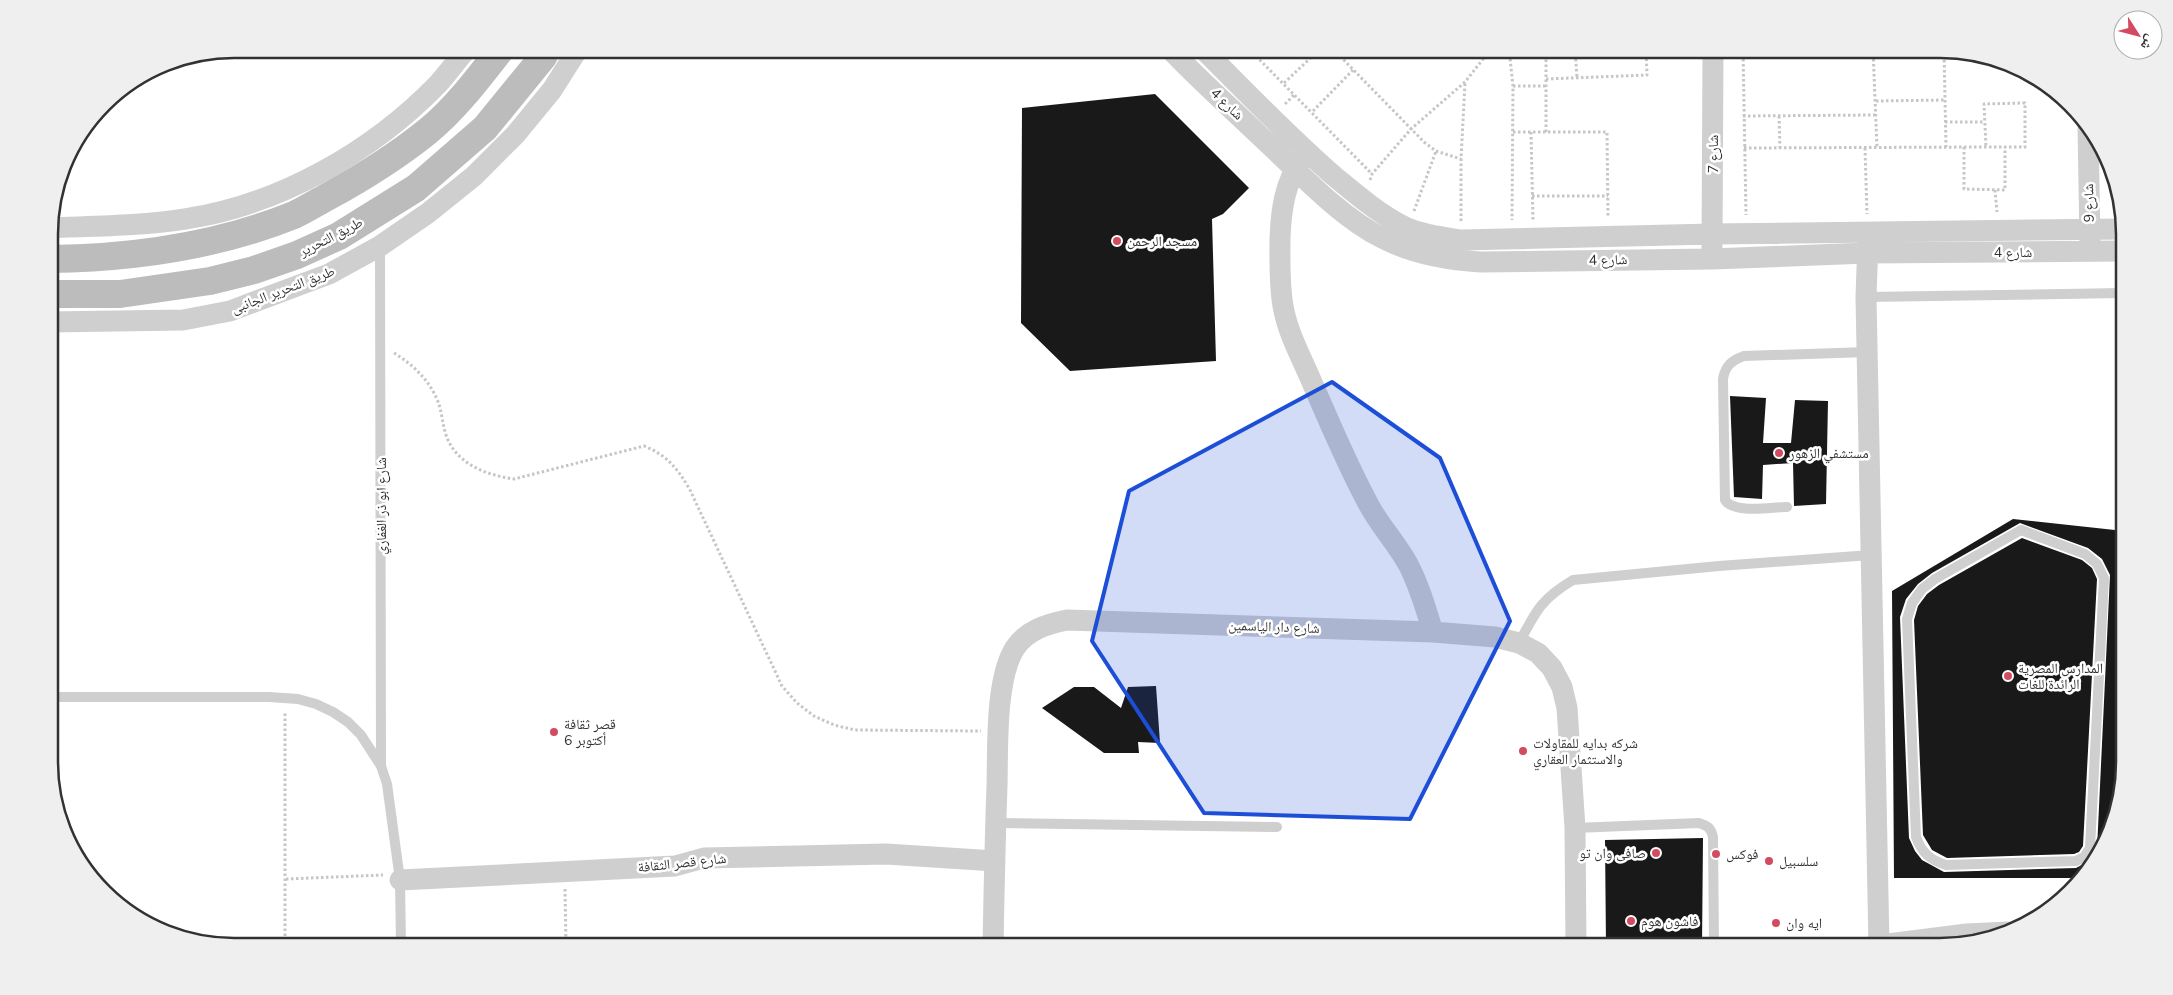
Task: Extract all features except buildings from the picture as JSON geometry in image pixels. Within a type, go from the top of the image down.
[{"type":"street","points":[[58,228],[129,225],[186,219],[243,205],[297,184],[348,157],[395,123],[438,84],[460,58]]},
{"type":"street","points":[[58,259],[114,257],[170,248],[234,235],[295,214],[367,175],[429,130],[473,84],[494,58]]},
{"type":"street","name":"طريق التحرير","points":[[58,294],[120,294],[210,281],[254,270],[297,255],[338,236],[416,188],[485,128],[542,58]]},
{"type":"street","name":"طريق التحرير الجانبى","points":[[58,322],[184,320],[230,311],[329,274],[380,246],[428,214],[474,176],[515,135],[552,90],[572,58]]},
{"type":"street","name":"شارع 4","points":[[1181,58],[1301,161],[1361,198],[1383,215],[1407,228],[1434,236],[1461,240],[1746,234],[1868,242],[2116,251]]},
{"type":"street","name":"شارع 4","points":[[1211,58],[1301,161],[1360,224],[1381,238],[1430,256],[1481,262],[1712,259],[1868,242],[2116,229]]},
{"type":"street","name":"شارع 7","points":[[1712,259],[1713,58]]},
{"type":"street","name":"شارع 9","points":[[2088,140],[2090,251]]},
{"type":"street","points":[[1301,161],[1284,201],[1281,222],[1279,273],[1288,324],[1350,468],[1372,510],[1391,536],[1408,565],[1424,600],[1433,632]]},
{"type":"street","points":[[1868,242],[1866,297],[1877,937]]},
{"type":"street","name":"شارع دار الياسمين","points":[[993,938],[999,731],[1006,664],[1016,647],[1030,633],[1047,624],[1067,620],[1433,632],[1495,637],[1519,643],[1538,653],[1552,668],[1562,687],[1567,708],[1575,828],[1576,937]]},
{"type":"street","name":"شارع قصر الثقافة","points":[[399,878],[675,866],[704,858],[771,856],[886,854],[995,861]]},
{"type":"lane","name":"شارع ابو ذر الغفاري","points":[[380,246],[381,766],[386,784],[399,878],[401,938]]},
{"type":"lane","points":[[1866,297],[2116,293]]},
{"type":"lane","points":[[1787,507],[1738,508],[1729,505],[1725,500],[1723,379],[1726,367],[1730,362],[1744,356],[1867,352]]},
{"type":"lane","points":[[2088,856],[2076,861],[1946,865],[1936,862],[1927,856],[1920,847],[1916,837],[1907,619],[1912,603],[1922,589],[1935,579],[2021,530],[2085,554],[2097,564],[2104,578],[2091,852]]},
{"type":"lane","points":[[1519,643],[1537,609],[1553,592],[1573,580],[1719,566],[1871,556]]},
{"type":"lane","name":"شارع ابو ذر الغفاري","points":[[58,697],[298,699],[316,704],[348,722],[361,735],[381,766]]},
{"type":"lane","points":[[996,823],[1277,827]]},
{"type":"lane","points":[[1575,828],[1699,823],[1707,825],[1712,830],[1713,837],[1714,937]]},
{"type":"path","points":[[1258,58],[1372,174]]},
{"type":"path","points":[[1284,83],[1310,58]]},
{"type":"path","points":[[1342,58],[1436,151],[1461,159]]},
{"type":"path","points":[[1361,198],[1372,174],[1412,129],[1465,82],[1484,58]]},
{"type":"path","points":[[1509,58],[1513,86],[1512,238]]},
{"type":"path","points":[[1546,58],[1546,132]]},
{"type":"path","points":[[1576,58],[1577,78]]},
{"type":"path","points":[[1546,79],[1647,75],[1646,58]]},
{"type":"path","points":[[1742,58],[1746,234]]},
{"type":"path","points":[[1873,58],[1877,148]]},
{"type":"path","points":[[1944,58],[1946,147]]},
{"type":"path","points":[[1312,111],[1353,70]]},
{"type":"path","points":[[1461,240],[1461,159],[1465,82]]},
{"type":"path","points":[[1513,86],[1546,86]]},
{"type":"path","points":[[1875,101],[1945,100]]},
{"type":"path","points":[[1744,148],[2025,147],[2025,103],[1984,104],[1986,147]]},
{"type":"path","points":[[1743,116],[1876,115]]},
{"type":"path","points":[[1778,116],[1780,148]]},
{"type":"path","points":[[1945,122],[1984,122]]},
{"type":"path","points":[[1513,132],[1606,132],[1608,236]]},
{"type":"path","points":[[1531,132],[1533,238]]},
{"type":"path","points":[[1964,147],[1964,189],[2005,190],[2005,147]]},
{"type":"path","points":[[1865,148],[1868,242]]},
{"type":"path","points":[[1407,228],[1436,151]]},
{"type":"path","points":[[1532,196],[1608,196]]},
{"type":"path","points":[[380,341],[412,364],[426,380],[436,397],[443,416],[446,435],[457,454],[474,468],[493,476],[514,479],[644,446],[667,458],[676,467],[690,490],[782,686],[797,703],[814,716],[834,725],[855,730],[999,731]]},
{"type":"path","points":[[285,698],[285,938]]},
{"type":"path","points":[[565,871],[566,938]]},
{"type":"path","points":[[286,879],[399,878]]},
{"type":"highlighted area","points":[[1332,382],[1440,458],[1510,621],[1410,819],[1204,813],[1092,641],[1129,491]]},
{"type":"place","name":"مسجد الرحمن","points":[[1117,241]]},
{"type":"place","name":"مستشفي الزهور","points":[[1779,453]]},
{"type":"place","name":"المدارس المصرية الرائدة للغات","points":[[2008,676]]},
{"type":"place","name":"قصر ثقافة 6 أكتوبر","points":[[554,732]]},
{"type":"place","name":"شركه بدايه للمقاولات والاستثمار العقاري","points":[[1523,751]]},
{"type":"place","name":"صافى وان تو","points":[[1656,853]]},
{"type":"place","name":"فوكس","points":[[1716,854]]},
{"type":"place","name":"سلسبيل","points":[[1769,861]]},
{"type":"place","name":"فاشون هوم","points":[[1631,921]]},
{"type":"place","name":"ايه وان","points":[[1776,923]]}]
